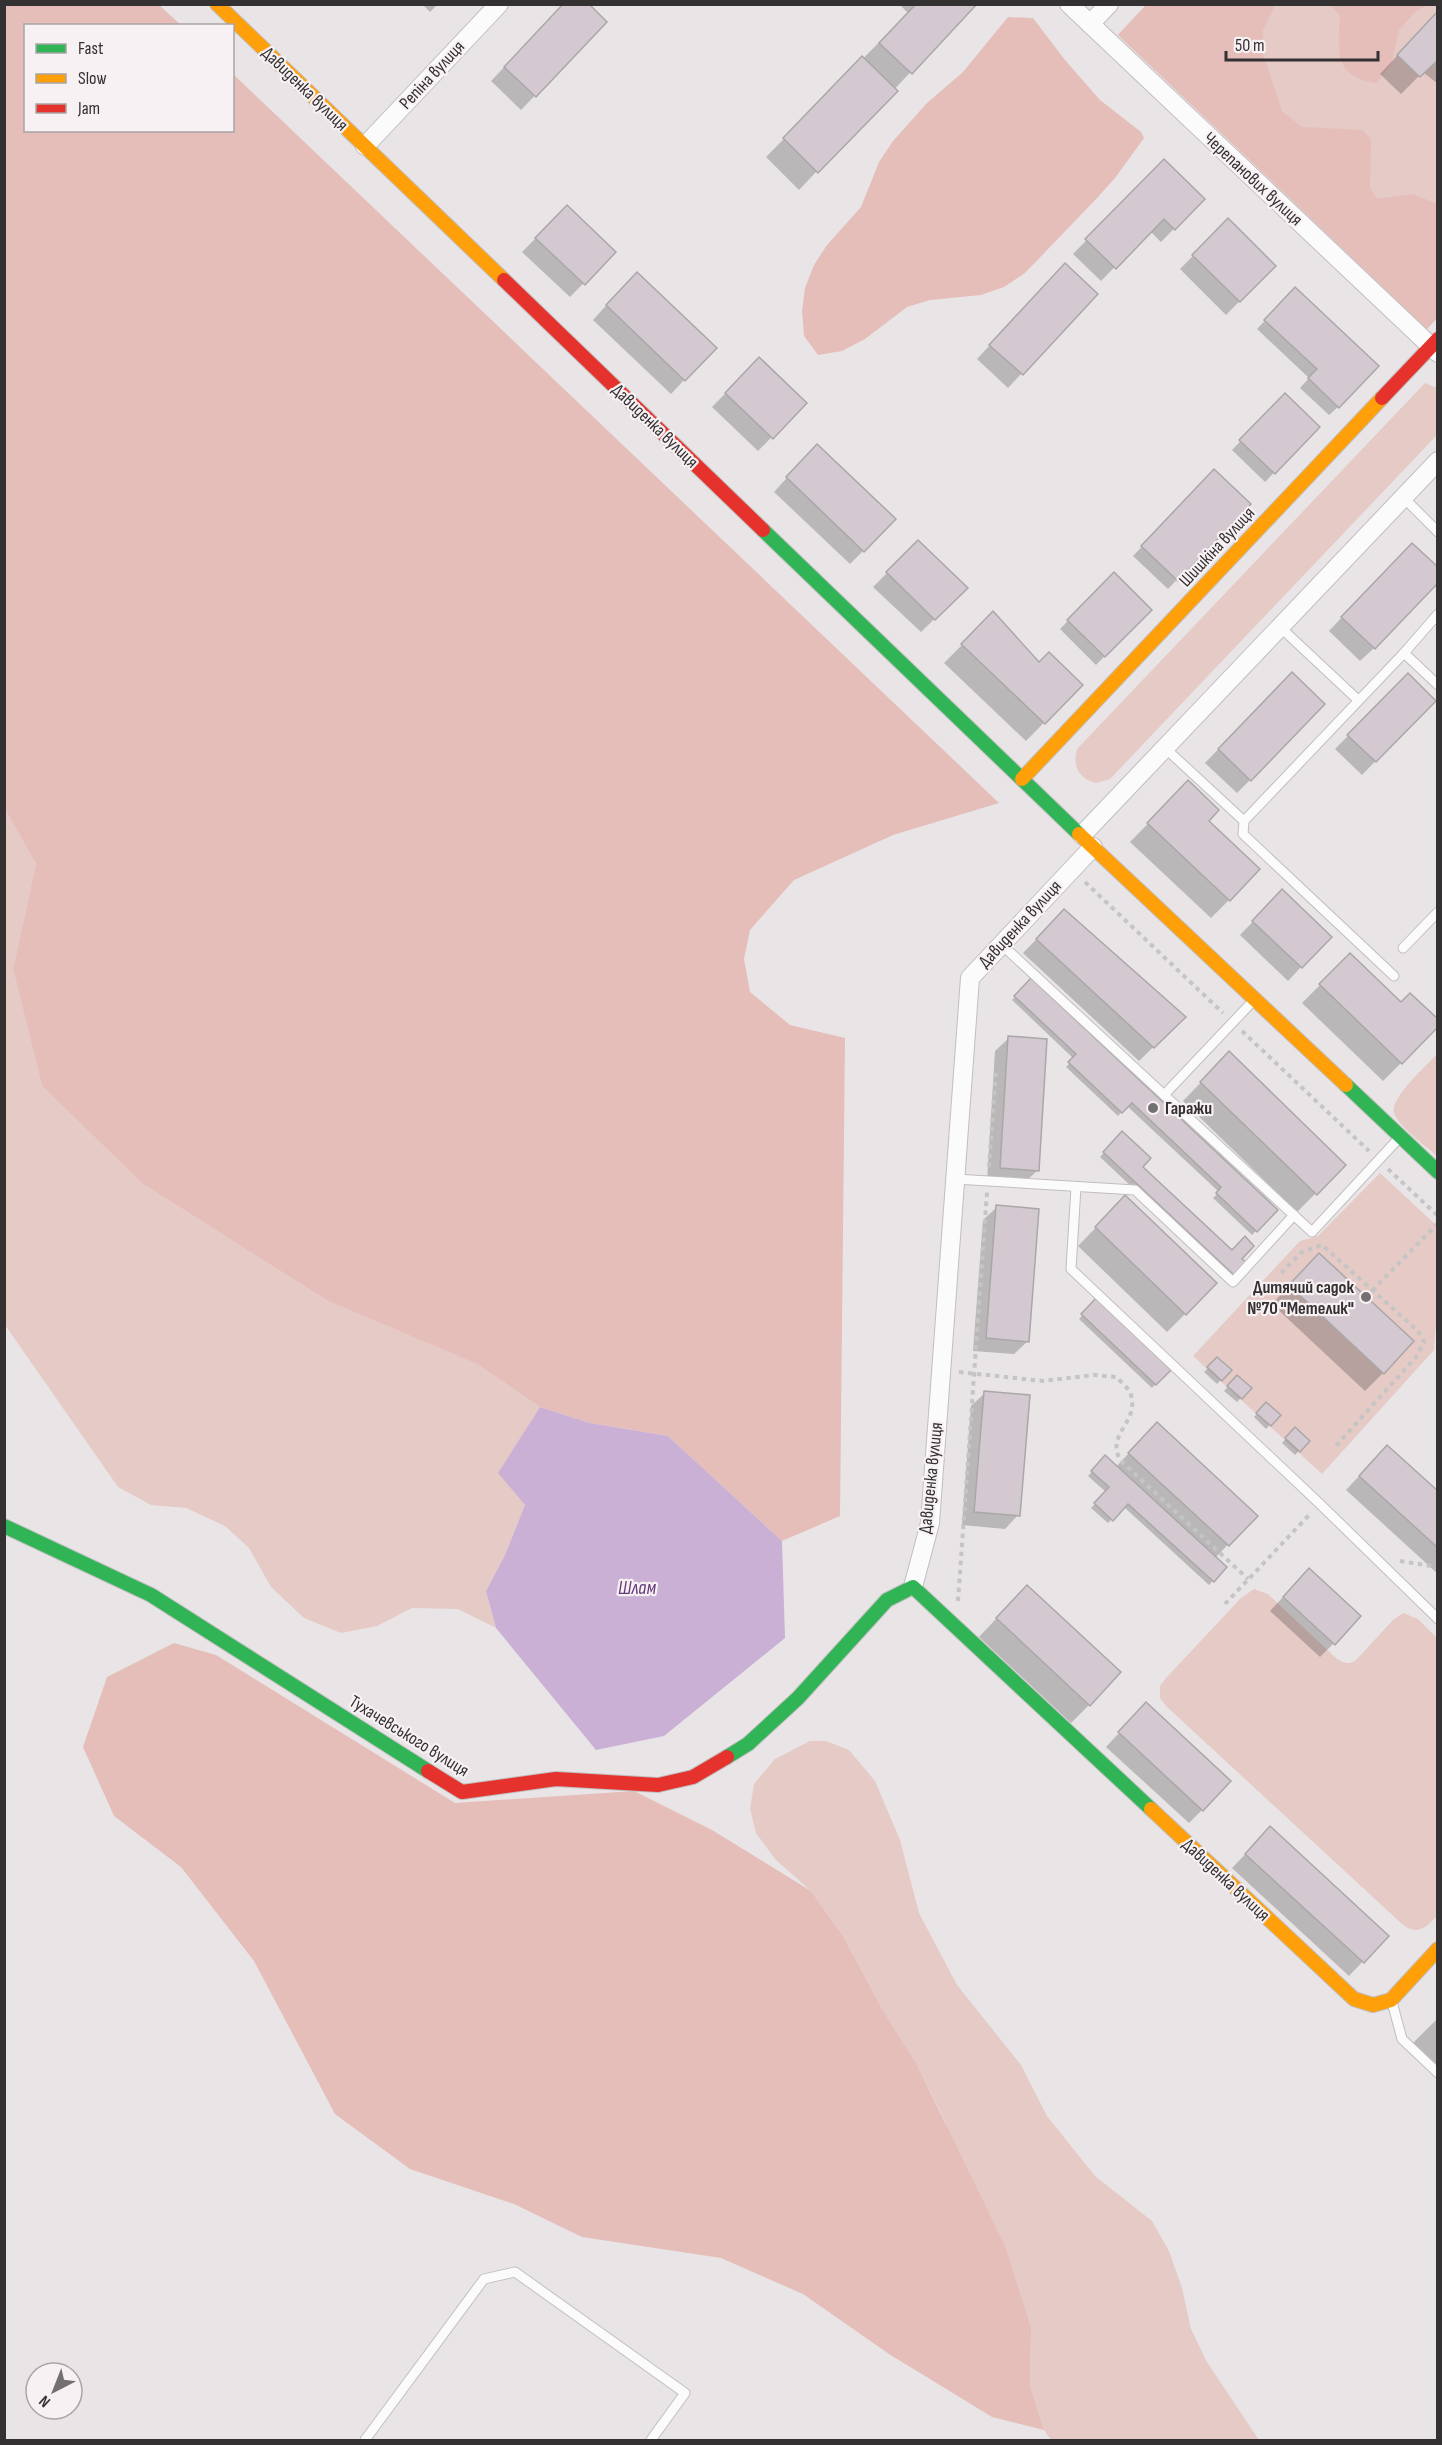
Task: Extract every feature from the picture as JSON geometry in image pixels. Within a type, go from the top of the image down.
[{"type":"street","name":"Давиденка вулиця","points":[[217,4],[1022,779],[1437,1172]]},
{"type":"street","name":"Репiна вулиця","points":[[365,146],[499,4]]},
{"type":"street","name":"Черепанових вулиця","points":[[1069,4],[1435,346]]},
{"type":"street","points":[[1090,24],[1109,4]]},
{"type":"street","name":"Шишкiна вулиця","points":[[1022,779],[1435,346]]},
{"type":"street","points":[[1088,841],[1165,748],[1437,461]]},
{"type":"street","name":"Давиденка вулиця","points":[[1088,841],[1072,870],[970,978],[930,1523],[913,1587],[1354,1999],[1373,2005],[1391,2000]]},
{"type":"street","name":"Тухачевського вулиця","points":[[4,1526],[151,1595],[462,1792],[556,1779],[658,1785],[693,1777],[748,1744],[798,1698],[887,1600],[913,1587]]},
{"type":"street","points":[[1391,2000],[1437,1949]]},
{"type":"lane","points":[[1403,497],[1437,532]]},
{"type":"lane","points":[[1394,976],[1243,834],[1244,821],[1404,653],[1437,614]]},
{"type":"lane","points":[[1280,627],[1358,700]]},
{"type":"lane","points":[[1404,653],[1437,686]]},
{"type":"lane","points":[[1165,748],[1244,821]]},
{"type":"lane","points":[[1403,948],[1437,912]]},
{"type":"lane","points":[[1001,944],[1312,1232],[1400,1137]]},
{"type":"lane","points":[[1164,1095],[1254,999]]},
{"type":"lane","points":[[955,1179],[1135,1190],[1233,1282],[1294,1215]]},
{"type":"lane","points":[[1076,1186],[1071,1269],[1437,1618]]},
{"type":"lane","points":[[1391,2000],[1402,2039],[1437,2073]]},
{"type":"lane","points":[[365,2440],[484,2279],[515,2272],[685,2392],[651,2440]]},
{"type":"path","points":[[1072,870],[1437,1216]]},
{"type":"path","points":[[956,1629],[996,1069]]},
{"type":"path","points":[[1366,1297],[1437,1223]]},
{"type":"path","points":[[1281,1273],[1302,1252],[1322,1245],[1418,1331],[1424,1342],[1423,1347],[1334,1448]]},
{"type":"path","points":[[941,1371],[1043,1381],[1094,1375],[1116,1377],[1131,1393],[1132,1409],[1126,1425],[1117,1436],[1115,1450],[1120,1460],[1248,1579]]},
{"type":"path","points":[[1225,1604],[1320,1504]]},
{"type":"path","points":[[1375,1558],[1437,1567]]},
{"type":"shaded area","points":[[4,5],[159,5],[180,24],[24,24],[24,132],[234,132],[234,75],[999,803],[893,835],[794,880],[750,930],[744,959],[750,992],[790,1025],[845,1038],[840,1516],[782,1541],[668,1436],[590,1423],[540,1407],[477,1364],[328,1301],[143,1184],[42,1086],[13,969],[36,864],[4,807]]},
{"type":"shaded area","points":[[1146,5],[1437,5],[1437,318],[1427,329],[1118,35]]},
{"type":"shaded area","points":[[1146,5],[1275,5],[1263,30],[1263,54],[1282,111],[1302,127],[1363,130],[1371,139],[1370,188],[1377,199],[1413,194],[1437,204],[1437,318],[1427,329],[1118,35]]},
{"type":"shaded area","points":[[1331,5],[1427,5],[1415,12],[1399,30],[1391,65],[1376,83],[1362,80],[1345,68],[1339,51],[1340,16]]},
{"type":"shaded area","points":[[1008,17],[1033,18],[1100,100],[1141,132],[1144,138],[1098,197],[1025,273],[1004,287],[981,295],[930,300],[907,307],[865,339],[842,351],[818,355],[804,336],[802,311],[805,288],[814,265],[827,245],[861,207],[879,162],[893,141],[927,103],[963,72]]},
{"type":"shaded area","points":[[1425,383],[1437,388],[1437,435],[1110,779],[1096,783],[1081,775],[1075,761],[1077,749]]},
{"type":"shaded area","points":[[4,807],[36,864],[13,969],[42,1086],[143,1184],[328,1301],[477,1364],[540,1407],[499,1472],[525,1505],[505,1555],[486,1591],[496,1628],[458,1609],[412,1608],[377,1626],[341,1633],[304,1618],[271,1587],[249,1548],[225,1526],[186,1508],[151,1505],[118,1487],[5,1325]]},
{"type":"shaded area","points":[[1437,1054],[1437,1156],[1407,1130],[1394,1113],[1394,1107],[1403,1091]]},
{"type":"shaded area","points":[[1380,1173],[1437,1226],[1438,1297],[1434,1350],[1322,1474],[1193,1356],[1300,1241],[1318,1236]]},
{"type":"shaded area","points":[[1254,1589],[1268,1594],[1336,1658],[1344,1662],[1351,1663],[1357,1659],[1393,1620],[1403,1613],[1418,1619],[1437,1638],[1437,1916],[1421,1929],[1412,1930],[1402,1924],[1160,1698],[1160,1686],[1166,1678],[1241,1598]]},
{"type":"shaded area","points":[[174,1643],[216,1655],[455,1803],[634,1791],[712,1830],[811,1891],[843,1936],[882,2009],[917,2065],[1005,2246],[1031,2328],[1030,2386],[1044,2430],[992,2417],[889,2354],[803,2294],[721,2258],[582,2237],[514,2204],[410,2169],[335,2114],[254,1961],[181,1867],[114,1816],[83,1747],[107,1677]]},
{"type":"shaded area","points":[[810,1741],[826,1741],[849,1750],[875,1781],[900,1840],[919,1913],[957,1985],[1021,2065],[1047,2116],[1095,2176],[1152,2221],[1169,2251],[1182,2288],[1191,2329],[1207,2362],[1259,2440],[1051,2440],[1044,2430],[1030,2386],[1031,2328],[942,2115],[917,2065],[882,2009],[843,1936],[811,1891],[775,1859],[756,1833],[750,1809],[754,1784],[775,1759]]},
{"type":"water","name":"Шлам","points":[[540,1407],[590,1423],[668,1436],[782,1541],[785,1638],[664,1736],[596,1750],[496,1628],[486,1591],[505,1555],[525,1505],[498,1473]]},
{"type":"building","points":[[563,4],[589,4],[607,22],[536,97],[504,67]]},
{"type":"building","points":[[916,4],[977,4],[912,74],[879,43]]},
{"type":"building","points":[[1438,11],[1438,60],[1420,77],[1397,55]]},
{"type":"building","points":[[862,56],[898,91],[818,173],[783,138]]},
{"type":"building","points":[[1164,159],[1205,199],[1175,230],[1164,219],[1116,269],[1085,239]]},
{"type":"building","points":[[567,205],[616,252],[585,285],[535,238]]},
{"type":"building","points":[[1228,218],[1276,266],[1240,302],[1192,255]]},
{"type":"building","points":[[1065,263],[1098,294],[1023,375],[989,345]]},
{"type":"building","points":[[637,272],[717,348],[685,381],[606,305]]},
{"type":"building","points":[[1295,287],[1379,366],[1339,408],[1308,378],[1317,369],[1264,320]]},
{"type":"building","points":[[759,357],[807,403],[773,439],[725,393]]},
{"type":"building","points":[[1285,393],[1320,427],[1275,474],[1239,440]]},
{"type":"building","points":[[817,444],[896,519],[864,552],[786,477]]},
{"type":"building","points":[[1214,469],[1251,504],[1178,581],[1141,546]]},
{"type":"building","points":[[918,540],[968,588],[935,620],[886,572]]},
{"type":"building","points":[[1412,543],[1438,567],[1438,583],[1375,649],[1341,617]]},
{"type":"building","points":[[1114,572],[1152,610],[1105,657],[1067,620]]},
{"type":"building","points":[[993,611],[1039,662],[1049,652],[1083,685],[1045,724],[961,644]]},
{"type":"building","points":[[1292,672],[1325,704],[1251,781],[1218,749]]},
{"type":"building","points":[[1408,673],[1436,701],[1376,762],[1347,735]]},
{"type":"building","points":[[1188,780],[1219,810],[1209,821],[1260,869],[1230,901],[1147,823]]},
{"type":"building","points":[[1282,889],[1332,937],[1302,968],[1252,921]]},
{"type":"building","points":[[1064,909],[1186,1017],[1154,1048],[1036,939]]},
{"type":"building","points":[[1350,953],[1401,1002],[1410,993],[1438,1019],[1438,1027],[1402,1064],[1319,984]]},
{"type":"building","name":"Гаражи","points":[[1031,978],[1278,1210],[1257,1232],[1216,1193],[1221,1187],[1132,1103],[1122,1113],[1068,1062],[1076,1054],[1014,996]]},
{"type":"building","points":[[1008,1036],[1047,1039],[1039,1171],[1000,1168]]},
{"type":"building","points":[[1229,1051],[1346,1165],[1317,1195],[1200,1082]]},
{"type":"building","name":"Гаражи","points":[[1122,1131],[1151,1158],[1143,1167],[1232,1250],[1245,1236],[1254,1246],[1242,1259],[1246,1262],[1234,1275],[1103,1152]]},
{"type":"building","points":[[1125,1195],[1217,1283],[1186,1315],[1095,1227]]},
{"type":"building","points":[[996,1205],[1039,1209],[1029,1342],[986,1338]]},
{"type":"building","points":[[1319,1253],[1414,1341],[1384,1374],[1289,1285]]},
{"type":"building","points":[[1096,1298],[1171,1370],[1156,1385],[1081,1314]]},
{"type":"building","points":[[1217,1357],[1232,1370],[1222,1381],[1207,1367]]},
{"type":"building","points":[[1237,1375],[1252,1388],[1242,1399],[1227,1386]]},
{"type":"building","points":[[984,1391],[1030,1395],[1020,1516],[974,1512]]},
{"type":"building","points":[[1266,1402],[1281,1415],[1271,1426],[1256,1413]]},
{"type":"building","points":[[1157,1422],[1258,1516],[1229,1546],[1128,1453]]},
{"type":"building","points":[[1295,1427],[1310,1441],[1300,1452],[1285,1438]]},
{"type":"building","points":[[1387,1445],[1438,1491],[1438,1548],[1359,1476]]},
{"type":"building","points":[[1105,1455],[1227,1567],[1214,1582],[1128,1504],[1113,1521],[1094,1503],[1109,1487],[1091,1471]]},
{"type":"building","points":[[1309,1568],[1361,1616],[1335,1645],[1283,1597]]},
{"type":"building","points":[[1027,1585],[1121,1672],[1090,1706],[996,1618]]},
{"type":"building","points":[[1146,1702],[1231,1781],[1203,1811],[1118,1732]]},
{"type":"building","points":[[1270,1826],[1389,1936],[1364,1963],[1245,1854]]},
{"type":"traffic: fast","points":[[763,530],[1079,834]]},
{"type":"traffic: fast","points":[[1346,1085],[1438,1172]]},
{"type":"traffic: fast","points":[[4,1526],[151,1595],[428,1771]]},
{"type":"traffic: fast","points":[[727,1757],[748,1744],[798,1698],[887,1600],[913,1587],[1151,1809]]},
{"type":"traffic: slow","points":[[217,4],[504,280]]},
{"type":"traffic: slow","points":[[1022,779],[1382,398]]},
{"type":"traffic: slow","points":[[1079,834],[1346,1085]]},
{"type":"traffic: slow","points":[[1151,1809],[1354,1999],[1373,2005],[1391,2000],[1438,1949]]},
{"type":"traffic: jam","points":[[504,280],[763,530]]},
{"type":"traffic: jam","points":[[1382,398],[1438,339]]},
{"type":"traffic: jam","points":[[428,1771],[462,1792],[556,1779],[658,1785],[693,1777],[727,1757]]},
{"type":"place","name":"Гаражи","points":[[1153,1108]]},
{"type":"place","name":"Дитячий садок №70 \"Метелик\"","points":[[1366,1297]]}]
